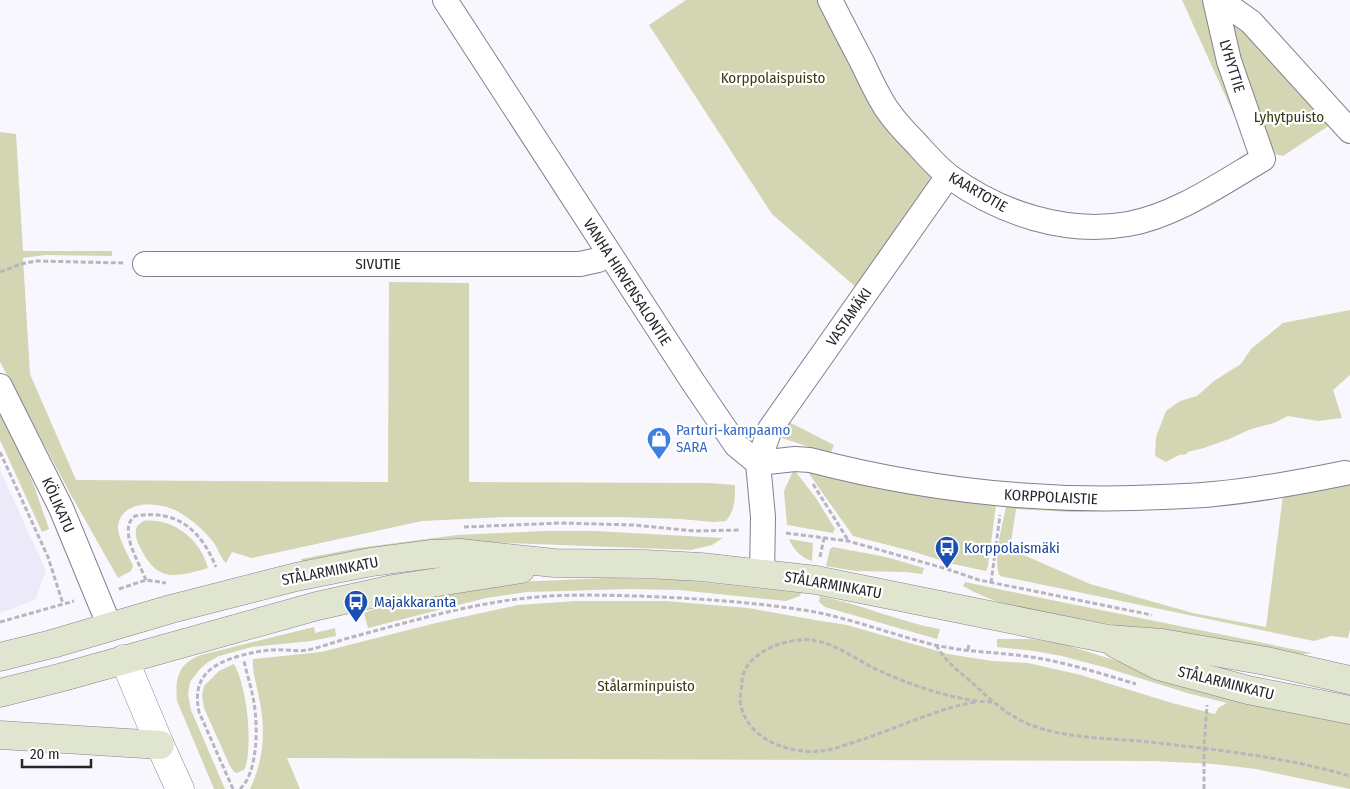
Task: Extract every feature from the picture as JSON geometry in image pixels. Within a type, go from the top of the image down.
[{"type":"main road","name":"STÅLARMINKATU","points":[[0,657],[171,608],[286,579],[371,562],[432,554],[460,553],[554,563],[701,567],[816,580],[1108,640],[1162,642],[1266,661],[1350,680]]},
{"type":"main road","name":"STÅLARMINKATU","points":[[0,693],[317,606],[424,584],[554,563]]},
{"type":"main road","points":[[110,627],[124,659]]},
{"type":"main road","name":"STÅLARMINKATU","points":[[1108,640],[1159,666],[1248,690],[1350,710]]},
{"type":"main road","points":[[0,735],[160,745]]},
{"type":"street","name":"VANHA HIRVENSALONTIE","points":[[444,0],[693,382],[736,445],[758,463]]},
{"type":"street","name":"KAARTOTIE","points":[[830,0],[886,109],[900,127],[948,176],[999,206],[1020,214],[1066,224],[1102,226],[1128,224],[1167,212],[1203,194],[1263,159]]},
{"type":"street","name":"LYHYTTIE","points":[[1215,0],[1229,61],[1263,159]]},
{"type":"street","points":[[1220,0],[1251,22],[1350,131]]},
{"type":"street","name":"VASTAMÄKI","points":[[758,463],[770,429],[948,176]]},
{"type":"street","name":"SIVUTIE","points":[[145,264],[580,264],[598,260],[609,255]]},
{"type":"street","name":"KÖLIKATU","points":[[0,386],[61,508],[110,627]]},
{"type":"street","name":"KORPPOLAISTIE","points":[[758,463],[795,459],[810,460],[939,486],[1002,495],[1108,500],[1212,495],[1261,489],[1345,473]]},
{"type":"street","points":[[758,463],[763,517],[762,574]]},
{"type":"street","points":[[124,659],[180,789]]},
{"type":"path","points":[[0,272],[21,264],[36,262],[145,264]]},
{"type":"path","points":[[0,452],[48,557],[63,604],[0,622]]},
{"type":"path","points":[[795,459],[816,488],[848,541]]},
{"type":"path","points":[[991,583],[1002,495]]},
{"type":"path","points":[[146,580],[127,534],[128,524],[135,516],[162,515],[189,526],[209,550],[216,567]]},
{"type":"path","points":[[234,789],[199,712],[197,703],[198,688],[207,671],[227,660],[253,652],[306,650],[473,607],[527,598],[612,595],[674,597],[747,603],[846,619],[936,645],[946,661],[992,702],[1014,717],[1033,726],[1097,738],[1204,748],[1288,760],[1350,776]]},
{"type":"path","points":[[25,615],[26,624]]},
{"type":"path","points":[[350,633],[350,638]]},
{"type":"path","points":[[976,702],[938,692],[879,671],[834,646],[813,640],[794,639],[760,652],[750,663],[743,676],[740,706],[750,726],[766,740],[802,751],[821,751],[844,746],[947,709],[976,702],[992,702]]},
{"type":"path","points":[[968,650],[969,644]]},
{"type":"path","points":[[240,789],[246,783],[254,757],[256,733],[254,704],[244,661]]},
{"type":"path","points":[[1204,789],[1207,706]]},
{"type":"shaded area","points":[[0,470],[46,571],[35,600],[0,613]]},
{"type":"green space","name":"Korppolaispuisto","points":[[686,0],[823,0],[936,182],[858,289],[772,214],[649,25]]},
{"type":"green space","points":[[1182,0],[1202,0],[1248,146]]},
{"type":"green space","name":"Lyhytpuisto","points":[[1240,21],[1333,123],[1283,156],[1275,154],[1255,110],[1231,24]]},
{"type":"green space","points":[[0,132],[16,134],[23,251],[112,251],[112,256],[45,255],[23,258],[30,374],[76,480],[388,482],[389,282],[469,283],[469,482],[709,483],[735,485],[735,500],[731,513],[726,521],[714,522],[620,517],[504,517],[422,521],[252,558],[232,552],[226,563],[211,539],[188,518],[179,512],[162,506],[143,505],[134,507],[121,517],[118,526],[119,535],[133,566],[131,571],[118,578],[0,362]]},
{"type":"green space","points":[[1350,310],[1350,375],[1333,390],[1342,418],[1318,421],[1288,416],[1274,423],[1251,429],[1229,439],[1179,455],[1166,462],[1155,456],[1156,437],[1166,411],[1180,401],[1197,396],[1214,381],[1241,364],[1251,349],[1283,323]]},
{"type":"green space","points":[[0,408],[33,483],[49,529],[42,532],[0,440]]},
{"type":"green space","points":[[785,420],[834,445],[831,452],[827,453],[782,438],[780,432]]},
{"type":"green space","points":[[805,468],[994,501],[996,505],[986,571],[953,564],[853,536]]},
{"type":"green space","points":[[793,471],[795,471],[816,498],[835,529],[833,533],[787,525],[784,491]]},
{"type":"green space","points":[[1350,483],[1350,629],[1348,638],[1331,636],[1314,641],[1000,576],[998,570],[999,543],[1008,503],[1112,508],[1115,511],[1070,512],[1016,509],[1010,549],[1090,584],[1193,613],[1266,627],[1283,496]]},
{"type":"green space","points":[[143,521],[165,523],[184,533],[199,548],[208,568],[186,574],[169,575],[154,568],[147,560],[136,538],[137,526]]},
{"type":"green space","points":[[595,531],[723,538],[712,545],[691,550],[458,541],[302,563],[301,559],[358,548],[457,535]]},
{"type":"green space","points":[[789,539],[813,543],[812,561],[798,553]]},
{"type":"green space","points":[[833,547],[886,557],[924,568],[922,574],[855,571],[826,566],[830,549]]},
{"type":"green space","points":[[608,578],[683,580],[801,593],[800,596],[786,601],[679,590],[628,589],[527,592],[486,598],[368,628],[364,613],[406,597],[493,583]]},
{"type":"green space","points":[[965,582],[1312,653],[1292,656],[1181,638],[1006,604],[989,599],[968,589],[963,586]]},
{"type":"green space","points":[[820,596],[940,629],[937,639],[825,607],[819,602]]},
{"type":"green space","name":"Stålarminpuisto","points":[[577,601],[666,601],[748,608],[847,625],[948,654],[992,661],[1028,663],[1081,675],[1215,714],[1218,708],[1227,703],[1062,656],[997,647],[997,639],[1031,639],[1063,644],[1175,679],[1350,718],[1350,789],[1256,769],[1214,764],[1154,761],[287,758],[300,789],[250,789],[259,765],[263,742],[261,706],[253,659],[321,652],[440,622],[518,605]]},
{"type":"green space","points":[[314,627],[315,633],[335,628],[336,636],[311,641],[252,647],[219,656],[199,670],[190,682],[188,694],[191,710],[225,789],[214,789],[177,701],[178,679],[183,667],[193,658],[201,655]]},
{"type":"green space","points":[[234,664],[239,674],[245,701],[248,731],[245,769],[237,773],[230,766],[204,708],[202,696],[204,686],[219,671]]},
{"type":"place","name":"Parturi-kampaamo SARA","points":[[659,460]]},
{"type":"place","name":"Korppolaismäki","points":[[947,569]]},
{"type":"place","name":"Majakkaranta","points":[[356,623]]}]
